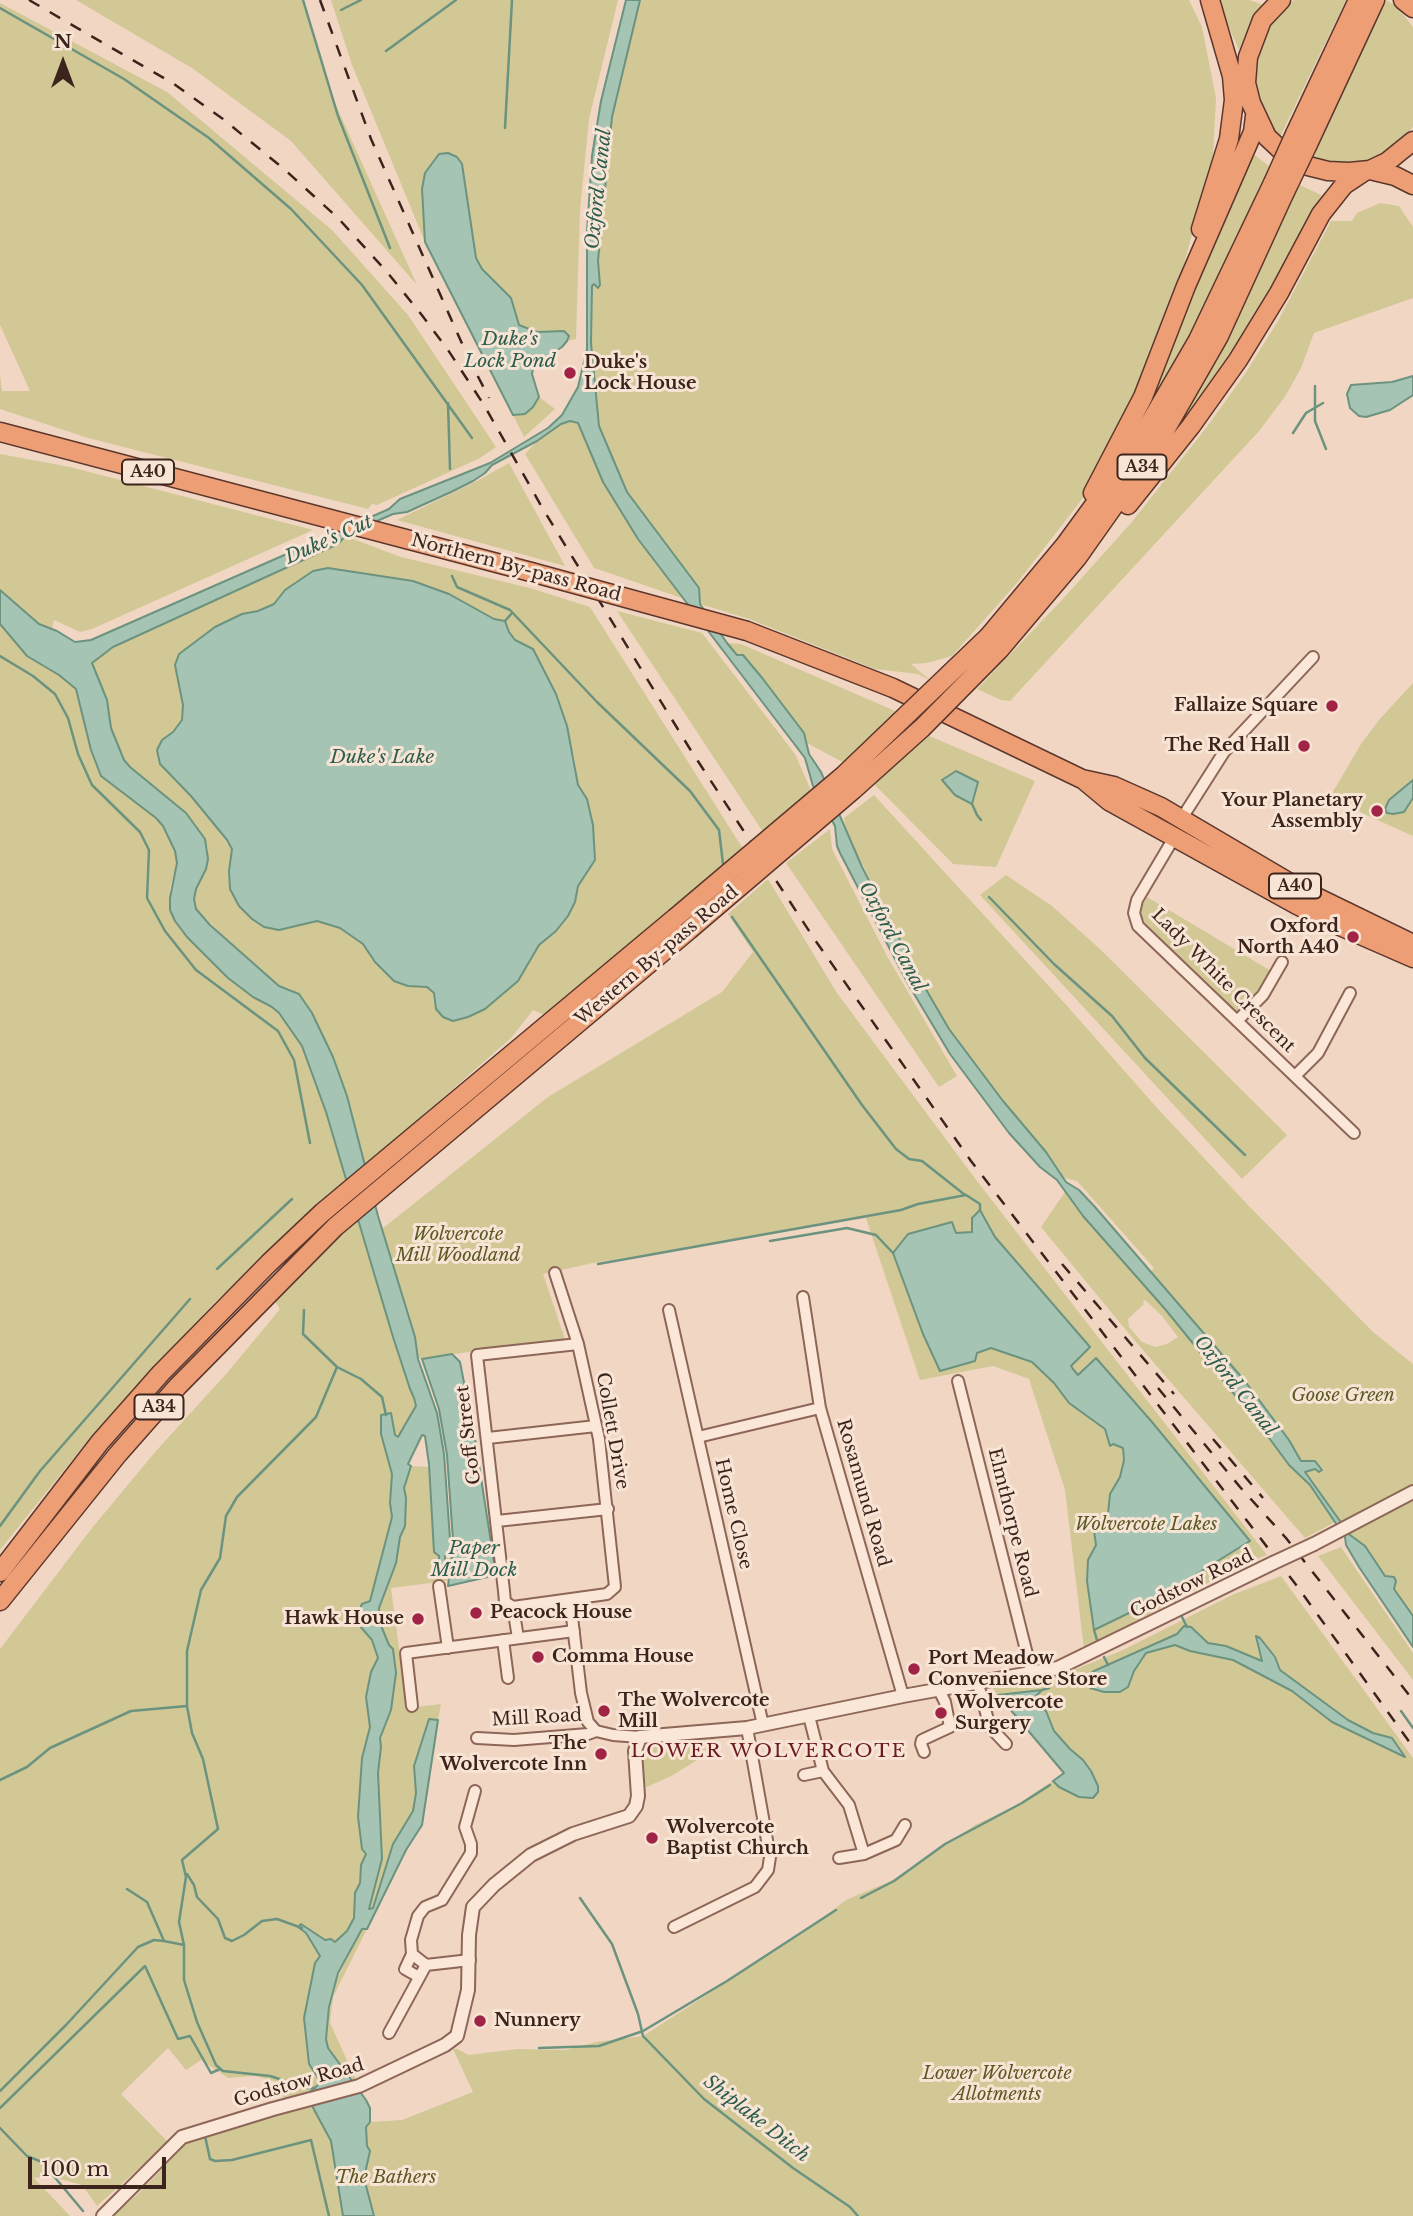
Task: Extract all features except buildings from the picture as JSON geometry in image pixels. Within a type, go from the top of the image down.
[{"type":"highway","points":[[1210,0],[1236,51],[1255,116],[1267,137],[1294,159],[1328,171],[1368,170],[1395,176],[1413,185]]},
{"type":"highway","points":[[1186,286],[1229,139],[1234,100],[1232,76],[1210,0]]},
{"type":"highway","points":[[1247,83],[1248,57],[1256,32],[1269,10],[1281,0]]},
{"type":"highway","points":[[1404,0],[1413,8]]},
{"type":"highway","name":"Western By-pass Road","points":[[0,1601],[93,1484],[169,1396],[390,1169],[682,924],[844,775],[994,643],[1071,551],[1246,261],[1365,3]]},
{"type":"highway","points":[[1071,551],[1143,397],[1186,286],[1253,132],[1255,116]]},
{"type":"highway","points":[[1071,551],[1123,510],[1199,415],[1238,360],[1279,293],[1321,214],[1344,185],[1387,162],[1413,141]]},
{"type":"highway","name":"Northern By-pass Road","points":[[0,432],[747,631],[893,688],[1082,779]]},
{"type":"highway","name":"A40","points":[[1082,779],[1114,786],[1182,818],[1302,890],[1413,944]]},
{"type":"highway","name":"A40","points":[[1082,779],[1109,801],[1326,920],[1413,958]]},
{"type":"highway","name":"Western By-pass Road","points":[[0,1572],[100,1442],[226,1305],[323,1212],[390,1169]]},
{"type":"street","points":[[1175,836],[1182,818],[1224,752],[1313,657]]},
{"type":"street","name":"Lady White Crescent","points":[[1175,836],[1138,900],[1134,913],[1138,926],[1354,1133]]},
{"type":"street","points":[[1237,1021],[1264,995],[1282,962]]},
{"type":"street","points":[[1294,1076],[1318,1054],[1350,993]]},
{"type":"street","name":"Collett Drive","points":[[555,1273],[578,1344],[596,1426],[608,1509],[615,1587],[607,1594],[570,1600]]},
{"type":"street","name":"Rosamund Road","points":[[803,1297],[820,1408],[903,1696]]},
{"type":"street","name":"Home Close","points":[[669,1310],[763,1725]]},
{"type":"street","name":"Goff Street","points":[[513,1607],[505,1602],[477,1355],[578,1344]]},
{"type":"street","name":"Elmthorpe Road","points":[[958,1381],[1031,1674]]},
{"type":"street","points":[[698,1437],[820,1408]]},
{"type":"street","points":[[488,1438],[596,1426]]},
{"type":"street","name":"Godstow Road","points":[[103,2216],[182,2137],[201,2129],[359,2086],[445,2045],[457,2036],[468,1990],[469,1935],[473,1907],[494,1885],[531,1855],[573,1834],[629,1816],[636,1806],[638,1796],[635,1751],[639,1737],[747,1728],[1058,1668],[1314,1544],[1413,1492]]},
{"type":"street","points":[[497,1521],[608,1509]]},
{"type":"street","points":[[439,1586],[448,1648]]},
{"type":"street","points":[[518,1639],[513,1607],[570,1600],[585,1711],[588,1722],[596,1731]]},
{"type":"street","points":[[412,1706],[406,1653],[574,1631]]},
{"type":"street","points":[[503,1640],[508,1678]]},
{"type":"street","points":[[978,1684],[990,1727],[1006,1744]]},
{"type":"street","points":[[924,1752],[922,1740],[950,1727],[945,1702],[939,1690]]},
{"type":"street","points":[[809,1716],[822,1771],[849,1805],[864,1854]]},
{"type":"street","points":[[674,1927],[755,1886],[768,1870],[770,1857],[747,1728]]},
{"type":"street","name":"Mill Road","points":[[477,1738],[514,1740],[588,1734],[596,1731],[639,1737]]},
{"type":"street","points":[[804,1775],[822,1771]]},
{"type":"street","points":[[419,1977],[405,1969],[412,1954],[411,1940],[418,1916],[425,1908],[442,1900],[471,1853],[465,1827],[475,1791]]},
{"type":"street","points":[[839,1858],[864,1854],[896,1840],[905,1825]]},
{"type":"street","points":[[412,1954],[426,1965],[470,1960]]},
{"type":"street","points":[[389,2033],[426,1965]]},
{"type":"green space","points":[[76,0],[302,0],[330,92],[417,285],[291,141],[192,68]]},
{"type":"green space","points":[[331,0],[618,0],[589,119],[580,210],[576,339],[567,341],[562,347],[500,349],[425,242],[352,65]]},
{"type":"green space","points":[[640,0],[1189,0],[1202,27],[1216,98],[1213,157],[1174,301],[1125,417],[1083,498],[1017,583],[952,656],[911,664],[931,681],[918,674],[875,669],[749,619],[700,604],[699,588],[631,500],[615,468],[599,426],[597,411],[591,343],[592,286],[600,285],[598,261],[612,117]]},
{"type":"green space","points":[[1217,0],[1249,0],[1264,5],[1251,20],[1239,50]]},
{"type":"green space","points":[[1294,0],[1346,0],[1279,139],[1271,132],[1251,86],[1260,37],[1281,10]]},
{"type":"green space","points":[[1386,0],[1397,7],[1413,27],[1413,127],[1397,145],[1363,163],[1348,165],[1311,160]]},
{"type":"green space","points":[[0,3],[167,92],[332,230],[408,315],[496,447],[480,458],[377,505],[372,504],[368,509],[88,438],[0,409],[0,375],[2,391],[30,391],[0,325]]},
{"type":"green space","points":[[1252,153],[1271,170],[1225,273],[1152,409],[1144,405]]},
{"type":"green space","points":[[1300,185],[1325,197],[1259,316],[1183,427],[1179,424],[1202,385]]},
{"type":"green space","points":[[1380,203],[1399,206],[1413,227],[1413,298],[1314,333],[1301,368],[1286,395],[1260,430],[1010,701],[1001,700],[977,689],[1131,523],[1206,428],[1245,374],[1278,321],[1331,221],[1352,221],[1357,213]]},
{"type":"green space","points":[[539,397],[555,409],[524,437],[513,415],[525,414]]},
{"type":"green space","points":[[570,421],[580,425],[603,482],[626,521],[682,598],[594,568],[525,454],[537,441]]},
{"type":"green space","points":[[0,454],[70,467],[313,530],[92,629],[80,632],[54,620],[52,628],[39,624],[0,590]]},
{"type":"green space","points":[[509,463],[565,566],[397,520],[475,482]]},
{"type":"green space","points":[[345,536],[401,557],[530,588],[590,607],[745,852],[681,906],[674,905],[547,1016],[533,1010],[511,1038],[413,1124],[398,1142],[364,1166],[347,1096],[333,1057],[312,1013],[291,989],[279,986],[196,909],[194,899],[206,869],[208,848],[186,813],[124,760],[111,728],[107,700],[92,663],[102,654],[132,638],[338,544]],"holes":[[[366,574],[432,587],[494,619],[505,621],[515,640],[533,649],[556,694],[574,756],[578,786],[587,799],[593,825],[587,874],[578,886],[575,902],[556,931],[539,945],[518,981],[503,993],[436,1000],[435,993],[427,987],[408,986],[375,962],[363,944],[340,928],[317,921],[279,930],[252,919],[239,906],[230,889],[232,849],[191,796],[173,779],[162,740],[173,732],[181,720],[183,705],[179,654],[242,614],[274,604],[296,581]]]},
{"type":"green space","points":[[617,611],[702,633],[795,754],[813,795],[765,835]]},
{"type":"green space","points":[[0,624],[27,656],[59,675],[76,689],[91,750],[101,776],[163,826],[175,851],[177,863],[170,888],[170,910],[228,978],[253,997],[272,1007],[295,1034],[326,1112],[346,1181],[216,1301],[89,1439],[0,1550]]},
{"type":"green space","points":[[727,643],[741,644],[902,714],[848,765],[807,743],[804,733],[763,679],[743,655],[737,655]]},
{"type":"green space","points":[[1413,683],[1413,836],[1366,815],[1331,795],[1361,744]]},
{"type":"green space","points":[[927,735],[1035,781],[996,867],[953,864],[874,784]]},
{"type":"green space","name":"Goose Green","points":[[874,795],[1247,1204],[1373,1332],[1413,1364],[1413,1484],[1359,1517],[1342,1524],[1305,1472],[1321,1470],[1315,1461],[1301,1462],[1289,1439],[1244,1380],[1151,1271],[1154,1268],[1077,1181],[1061,1177],[1046,1152],[1003,1101],[949,1029],[924,986],[846,832],[844,818]]},
{"type":"green space","points":[[830,829],[832,849],[887,956],[957,1076],[939,1087],[786,863]]},
{"type":"green space","points":[[1006,875],[1052,906],[1101,950],[1287,1135],[1242,1179],[980,895]]},
{"type":"green space","name":"Wolvercote Mill Woodland","points":[[768,879],[837,993],[977,1181],[1267,1555],[1245,1563],[1084,1649],[1065,1490],[1029,1379],[993,1366],[920,1380],[866,1218],[593,1263],[543,1274],[565,1339],[418,1359],[415,1337],[382,1229],[548,1097],[722,992],[753,952],[728,914]]},
{"type":"green space","points":[[1147,897],[1271,971],[1259,989],[1235,1013],[1140,923],[1138,913]]},
{"type":"green space","points":[[1065,1192],[1165,1309],[1289,1465],[1310,1485],[1335,1522],[1305,1538],[1041,1227]],"holes":[[[1145,1300],[1178,1337],[1167,1344],[1155,1347],[1142,1342],[1129,1327],[1128,1319]]]},
{"type":"green space","points":[[358,1218],[416,1406],[398,1437],[395,1435],[391,1413],[381,1434],[392,1474],[392,1517],[363,1630],[372,1640],[378,1658],[371,1672],[366,1697],[370,1727],[362,1758],[358,1817],[362,1849],[366,1854],[361,1865],[354,1918],[347,1931],[334,1943],[301,1924],[320,1956],[315,1963],[304,2018],[309,2064],[321,2082],[310,2092],[284,2100],[278,2082],[255,2076],[228,2078],[201,2060],[186,2070],[168,2048],[121,2094],[168,2142],[97,2206],[82,2185],[49,2176],[34,2178],[70,2216],[0,2216],[0,1649],[92,1528],[280,1309],[274,1300]]},
{"type":"green space","points":[[411,1466],[429,1467],[434,1552],[445,1563],[445,1558],[451,1558],[447,1581],[391,1588],[407,1708],[441,1704],[438,1720],[429,1719],[415,1761],[416,1793],[413,1811],[393,1845],[373,1908],[368,1909],[382,1859],[378,1773],[380,1738],[391,1710],[396,1673],[393,1649],[380,1623],[379,1608],[396,1563],[400,1537],[405,1526],[404,1488]]},
{"type":"green space","points":[[1413,1496],[1413,1616],[1394,1589],[1390,1576],[1385,1576],[1348,1530]]},
{"type":"green space","points":[[1341,1547],[1413,1653],[1413,1680],[1318,1556]]},
{"type":"green space","points":[[1281,1576],[1413,1758],[1413,2216],[374,2216],[364,2178],[370,2151],[367,2146],[366,2127],[370,2122],[402,2120],[473,2092],[453,2049],[469,2055],[517,2049],[566,2050],[596,2042],[643,2036],[803,1933],[846,1900],[893,1880],[975,1825],[1015,1806],[1063,1774],[988,1683],[1057,1677],[1123,1650],[1232,1595]]},
{"type":"green space","points":[[714,1739],[717,1748],[671,1776],[647,1787],[642,1786],[643,1753],[652,1744]]},
{"type":"green space","points":[[362,1929],[367,1929],[333,1997],[330,2023],[357,2082],[354,2083],[328,2048],[326,2039],[333,1987]]},
{"type":"green space","points":[[311,2104],[331,2141],[343,2216],[112,2216],[138,2194],[188,2142]]},
{"type":"water","points":[[626,0],[640,0],[612,117],[598,261],[600,285],[598,288],[594,284],[592,286],[591,343],[599,426],[627,492],[699,588],[700,604],[727,643],[737,655],[743,655],[804,733],[809,754],[821,772],[862,867],[949,1029],[1003,1101],[1046,1152],[1066,1182],[1079,1190],[1095,1207],[1244,1380],[1289,1440],[1301,1461],[1315,1461],[1322,1470],[1305,1472],[1350,1535],[1365,1546],[1385,1576],[1394,1577],[1394,1589],[1413,1616],[1413,1647],[1359,1567],[1346,1545],[1345,1537],[1310,1485],[1289,1465],[1165,1309],[1083,1216],[1057,1180],[1040,1167],[1009,1133],[950,1054],[907,982],[840,853],[835,826],[813,786],[805,758],[638,539],[603,482],[578,423],[570,421],[561,424],[537,441],[492,465],[473,481],[451,492],[347,534],[338,544],[113,647],[92,663],[107,700],[111,728],[124,760],[186,813],[205,839],[208,859],[196,889],[196,909],[210,925],[279,986],[299,994],[312,1013],[333,1057],[347,1096],[378,1216],[415,1337],[418,1359],[437,1413],[444,1454],[451,1553],[445,1556],[445,1564],[439,1564],[439,1556],[434,1552],[429,1464],[425,1436],[422,1435],[408,1464],[411,1466],[404,1488],[405,1526],[400,1537],[396,1563],[379,1608],[380,1623],[393,1649],[396,1673],[391,1710],[380,1738],[378,1773],[382,1859],[369,1909],[373,1908],[393,1844],[413,1811],[416,1793],[414,1766],[429,1719],[438,1720],[422,1825],[406,1850],[367,1929],[362,1929],[338,1973],[329,2007],[326,2039],[328,2048],[370,2108],[370,2122],[366,2127],[367,2146],[370,2151],[364,2178],[374,2216],[343,2216],[331,2141],[311,2104],[310,2092],[321,2082],[309,2064],[304,2018],[315,1963],[320,1956],[306,1933],[298,1927],[301,1924],[325,1940],[331,1939],[335,1942],[347,1931],[354,1918],[355,1893],[366,1854],[362,1849],[358,1817],[362,1758],[370,1727],[366,1697],[371,1672],[378,1658],[372,1640],[359,1625],[356,1617],[362,1604],[370,1601],[392,1517],[392,1474],[381,1434],[381,1415],[391,1413],[395,1435],[398,1437],[416,1406],[326,1112],[302,1046],[279,1013],[228,978],[187,937],[175,921],[170,910],[170,898],[177,863],[175,851],[163,826],[101,776],[91,750],[76,689],[59,675],[27,656],[0,624],[0,590],[39,624],[75,642],[91,640],[389,509],[400,499],[490,463],[548,428],[562,415],[578,387],[587,349],[587,231],[592,156],[601,101]]},
{"type":"water","name":"Duke's Lock Pond","points":[[448,153],[457,157],[462,164],[476,258],[482,269],[511,298],[519,325],[537,332],[564,331],[569,336],[562,347],[545,358],[541,355],[535,360],[532,374],[539,397],[525,414],[513,415],[425,242],[422,189],[425,173],[439,154]]},
{"type":"water","points":[[1413,376],[1413,395],[1390,410],[1366,417],[1359,416],[1350,408],[1347,394],[1351,385],[1392,382]]},
{"type":"water","name":"Duke's Lake","points":[[328,568],[413,581],[449,594],[494,619],[505,621],[515,640],[533,649],[556,694],[567,726],[578,785],[587,799],[593,825],[595,860],[578,886],[575,902],[568,916],[556,931],[539,945],[518,981],[485,1009],[468,1017],[453,1021],[443,1017],[436,1009],[434,993],[427,987],[408,986],[394,981],[375,962],[363,944],[340,928],[317,921],[279,930],[264,927],[252,919],[239,906],[230,889],[232,849],[227,840],[160,764],[157,750],[162,740],[173,732],[182,720],[183,705],[175,665],[179,654],[215,627],[242,614],[274,604],[285,590],[313,571]]},
{"type":"water","points":[[956,771],[978,782],[972,804],[955,795],[942,780]]},
{"type":"water","points":[[1413,780],[1413,798],[1404,812],[1387,813],[1385,809],[1389,800]]},
{"type":"water","name":"Wolvercote Lakes","points":[[980,1210],[995,1237],[1090,1347],[1071,1366],[1073,1369],[1078,1375],[1096,1358],[1250,1541],[1174,1588],[1173,1597],[1166,1595],[1094,1630],[1087,1581],[1088,1560],[1096,1545],[1093,1524],[1108,1514],[1110,1494],[1120,1477],[1124,1460],[1123,1448],[1113,1444],[1110,1446],[1105,1429],[1069,1403],[1054,1383],[1032,1362],[991,1348],[977,1353],[975,1361],[940,1371],[923,1334],[893,1253],[908,1234],[952,1222],[956,1233],[972,1232],[972,1218]]},
{"type":"water","name":"Paper Mill Dock","points":[[452,1354],[460,1362],[496,1575],[448,1586],[454,1554],[447,1455],[439,1409],[422,1359]]},
{"type":"water","points":[[1184,1626],[1191,1627],[1208,1643],[1226,1646],[1262,1661],[1256,1636],[1260,1638],[1275,1657],[1280,1670],[1348,1720],[1373,1733],[1392,1738],[1405,1757],[1332,1722],[1292,1691],[1233,1660],[1175,1645],[1146,1653],[1134,1671],[1128,1687],[1120,1692],[1104,1692],[1090,1688],[1086,1682],[1086,1676],[1094,1671],[1177,1634]]},
{"type":"water","points":[[1042,1690],[1033,1699],[1046,1711],[1054,1731],[1091,1771],[1098,1786],[1098,1792],[1093,1798],[1079,1797],[1053,1781],[1064,1773],[998,1695]]},
{"type":"waterway","points":[[303,0],[338,116],[390,248]]},
{"type":"waterway","points":[[341,10],[361,0]]},
{"type":"waterway","points":[[386,51],[456,0]]},
{"type":"waterway","points":[[505,128],[512,0]]},
{"type":"waterway","points":[[0,8],[124,79],[209,138],[291,209],[362,285],[472,438]]},
{"type":"waterway","points":[[1315,386],[1315,421],[1326,449]]},
{"type":"waterway","points":[[448,403],[450,469]]},
{"type":"waterway","points":[[1293,433],[1306,413],[1323,403]]},
{"type":"waterway","points":[[452,576],[457,587],[510,610],[597,702],[690,791],[719,830],[723,864]]},
{"type":"waterway","points":[[505,621],[512,613]]},
{"type":"waterway","points":[[0,656],[33,676],[55,694],[68,718],[78,754],[92,785],[140,832],[149,850],[147,898],[165,931],[196,970],[278,1031],[294,1060],[310,1143]]},
{"type":"waterway","points":[[972,804],[981,820]]},
{"type":"waterway","points":[[989,897],[1054,964],[1112,1016],[1145,1058],[1245,1155]]},
{"type":"waterway","points":[[732,917],[862,1105],[896,1149],[909,1159],[922,1161],[965,1195]]},
{"type":"waterway","points":[[598,1264],[901,1210],[966,1195],[980,1204],[980,1210]]},
{"type":"waterway","points":[[217,1269],[292,1199]]},
{"type":"waterway","points":[[770,1241],[847,1228],[876,1235],[893,1253]]},
{"type":"waterway","points":[[0,1526],[40,1471],[190,1299]]},
{"type":"waterway","points":[[304,1310],[303,1334],[337,1367],[361,1379],[382,1397],[386,1415]]},
{"type":"waterway","points":[[187,1706],[187,1651],[201,1590],[220,1558],[226,1516],[237,1497],[316,1417],[337,1367]]},
{"type":"waterway","points":[[1173,1597],[1175,1602]]},
{"type":"waterway","points":[[1182,1617],[1187,1627]]},
{"type":"waterway","points":[[1094,1630],[1097,1640]]},
{"type":"waterway","points":[[1104,1657],[1108,1665]]},
{"type":"waterway","points":[[1063,1684],[1086,1677]]},
{"type":"waterway","points":[[1042,1690],[1049,1688]]},
{"type":"waterway","points":[[0,1780],[27,1767],[50,1748],[131,1711],[187,1706],[192,1733],[203,1759],[218,1829],[182,1860],[186,1877],[179,1922],[184,1945],[184,1980],[197,2022],[216,2065],[223,2071],[270,2076],[315,2088]]},
{"type":"waterway","points":[[1401,1711],[1413,1728]]},
{"type":"waterway","points":[[861,1898],[894,1881],[945,1844],[1050,1785]]},
{"type":"waterway","points":[[187,1874],[197,1897],[218,1919],[225,1938],[232,1941],[262,1921],[277,1919],[302,1928]]},
{"type":"waterway","points":[[127,1889],[147,1902],[164,1941],[184,1945]]},
{"type":"waterway","name":"Shiplake Ditch","points":[[580,1898],[612,1944],[638,2014],[643,2036],[704,2099],[793,2168],[850,2207],[858,2216]]},
{"type":"waterway","points":[[539,2048],[599,2046],[643,2031],[727,1981],[836,1910]]},
{"type":"waterway","points":[[0,2091],[138,1947],[154,1940],[164,1941]]},
{"type":"waterway","points":[[0,2108],[145,1966],[178,2039],[190,2036],[211,2073],[220,2069]]},
{"type":"waterway","points":[[0,2128],[27,2156],[42,2162],[83,2211]]},
{"type":"waterway","points":[[205,2136],[210,2159],[215,2161],[232,2160],[311,2140],[329,2216]]},
{"type":"railway","points":[[29,0],[174,84],[223,119],[338,218],[421,314],[484,405],[543,509],[690,749],[815,940],[971,1161],[1297,1586],[1413,1747]]},
{"type":"railway","points":[[320,0],[371,139],[468,357],[489,398]]},
{"type":"railway","points":[[1062,1264],[1174,1394]]},
{"type":"railway","points":[[1158,1388],[1286,1538],[1413,1700]]},
{"type":"railway","points":[[1213,1439],[1263,1498]]},
{"type":"place","name":"Duke's Lock House","points":[[570,373]]},
{"type":"place","name":"Fallaize Square","points":[[1332,706]]},
{"type":"place","name":"The Red Hall","points":[[1304,746]]},
{"type":"place","name":"Your Planetary Assembly","points":[[1377,811]]},
{"type":"place","name":"Oxford North A40","points":[[1353,937]]},
{"type":"place","name":"Peacock House","points":[[476,1613]]},
{"type":"place","name":"Hawk House","points":[[418,1619]]},
{"type":"place","name":"Comma House","points":[[538,1657]]},
{"type":"place","name":"Port Meadow Convenience Store","points":[[914,1669]]},
{"type":"place","name":"The Wolvercote Mill","points":[[604,1711]]},
{"type":"place","name":"Wolvercote Surgery","points":[[941,1713]]},
{"type":"place","name":"The Wolvercote Inn","points":[[601,1754]]},
{"type":"place","name":"Wolvercote Baptist Church","points":[[652,1838]]},
{"type":"place","name":"Nunnery","points":[[480,2021]]},
{"type":"district","name":"LOWER WOLVERCOTE","points":[[769,1752]]},
{"type":"water label","name":"Oxford Canal","points":[[599,189]]},
{"type":"water label","name":"Duke's Cut","points":[[329,540]]},
{"type":"water label","name":"Oxford Canal","points":[[892,937]]},
{"type":"water label","name":"Oxford Canal","points":[[1235,1386]]},
{"type":"park label","name":"Lower Wolvercote Allotments","points":[[997,2084]]},
{"type":"park label","name":"The Bathers","points":[[386,2178]]}]
